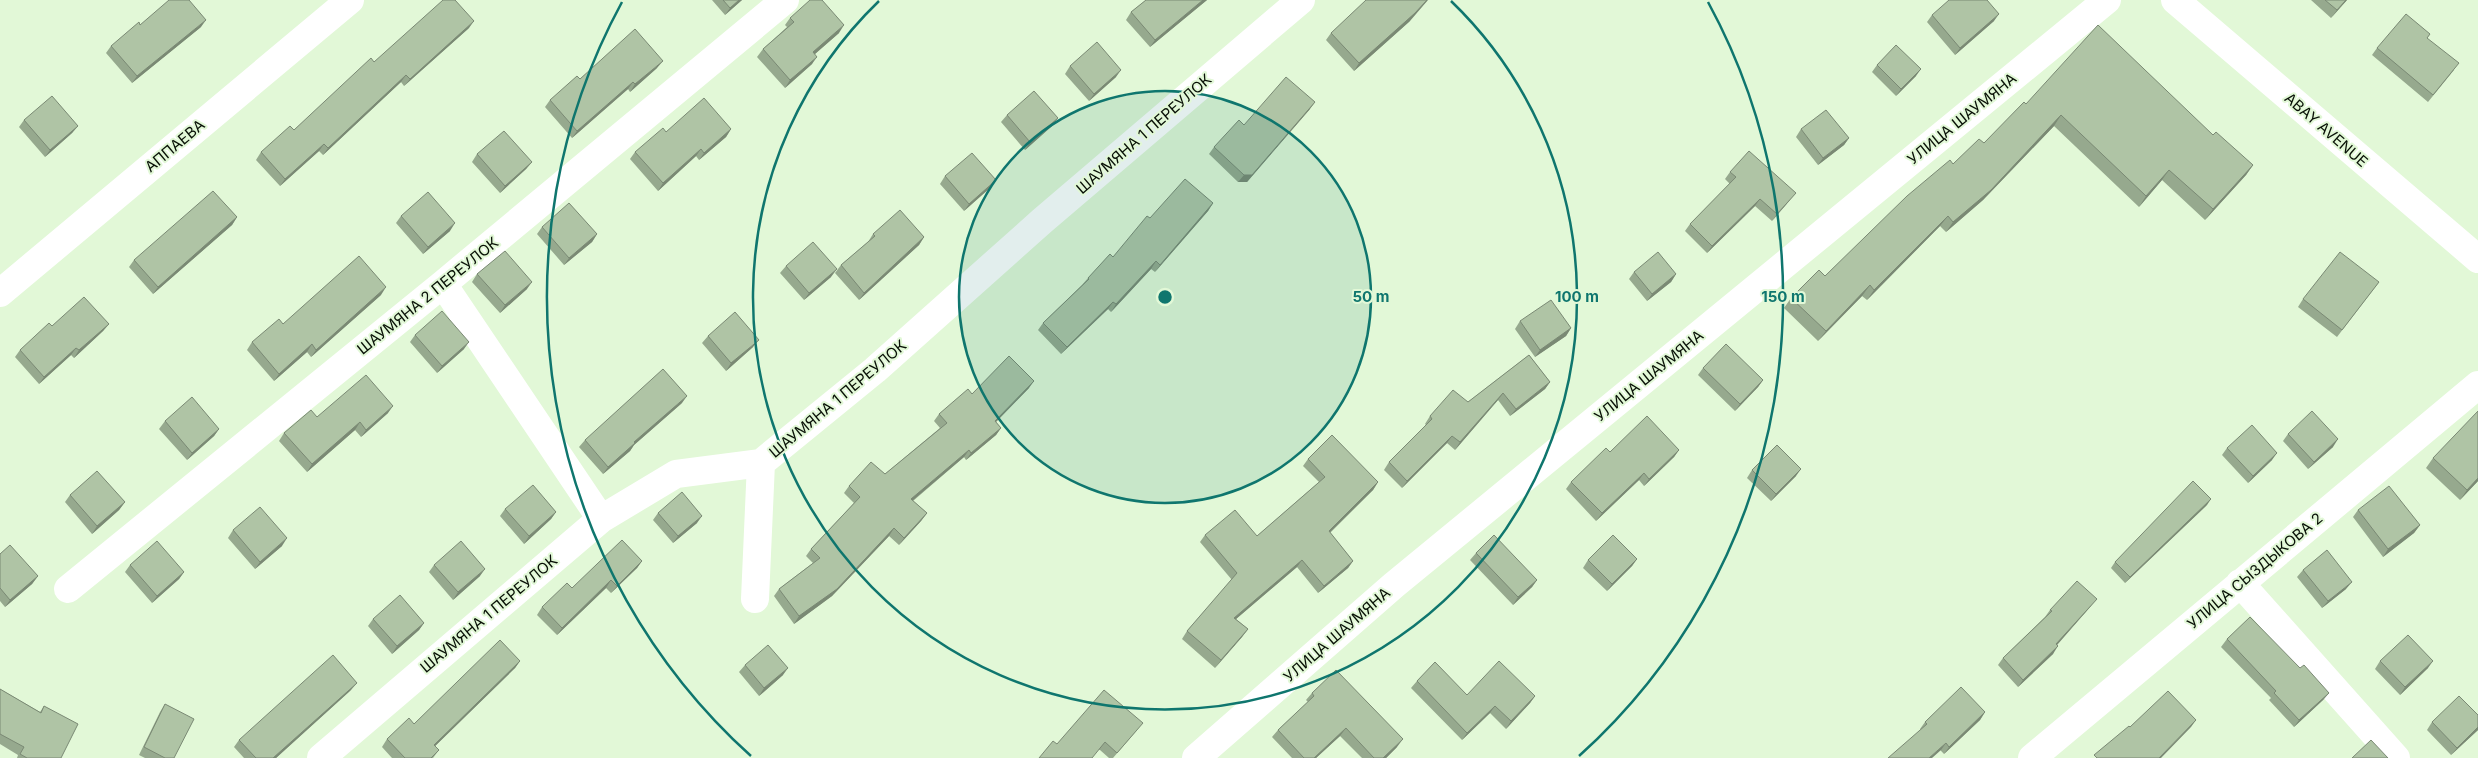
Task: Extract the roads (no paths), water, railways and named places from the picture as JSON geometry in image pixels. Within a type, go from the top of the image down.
[{"type":"street","name":"АППАЕВА","points":[[0,293],[350,0]]},
{"type":"street","name":"ШАУМЯНА 2 ПЕРЕУЛОК","points":[[68,589],[443,284],[785,0]]},
{"type":"street","name":"ШАУМЯНА 1 ПЕРЕУЛОК","points":[[321,758],[601,519],[676,474],[761,463],[875,370],[1042,221],[1301,0]]},
{"type":"street","name":"УЛИЦА ШАУМЯНА","points":[[1196,758],[1394,585],[2107,0]]},
{"type":"street","name":"ABAY AVENUE","points":[[2175,0],[2478,260]]},
{"type":"street","points":[[443,284],[601,519]]},
{"type":"street","name":"УЛИЦА СЫЗДЫКОВА 2","points":[[2032,758],[2478,385]]},
{"type":"street","points":[[755,599],[761,463]]},
{"type":"street","points":[[2240,583],[2396,758]]}]
